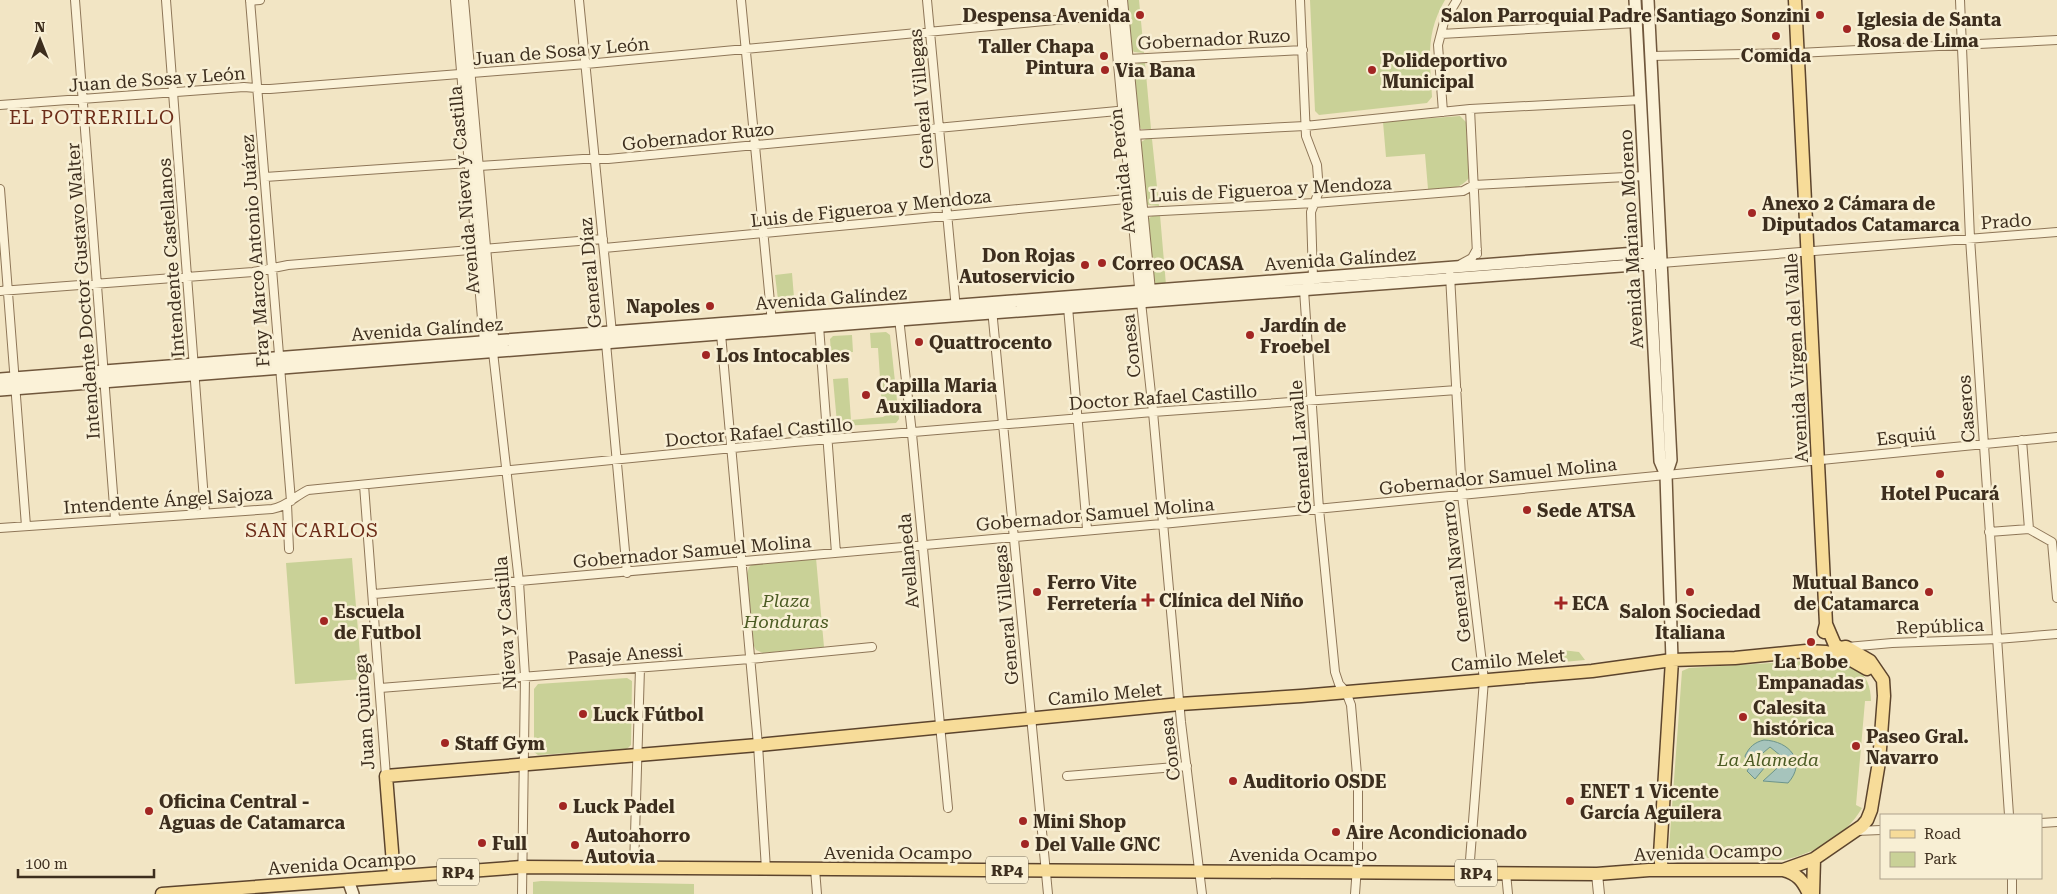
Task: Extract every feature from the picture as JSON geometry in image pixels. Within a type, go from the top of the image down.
[{"type":"main road","name":"Avenida Mariano Moreno","points":[[1635,0],[1645,176],[1671,460],[1666,475],[1672,660],[1660,855],[1662,870]]},
{"type":"main road","name":"Avenida Mariano Moreno","points":[[1648,0],[1651,56],[1653,260]]},
{"type":"main road","name":"Avenida Virgen del Valle","points":[[1795,0],[1826,624],[1822,646],[1831,649],[1831,640],[1826,624]]},
{"type":"main road","name":"Avenida Galíndez","points":[[992,308],[1068,307],[1144,295],[1304,290],[1450,273],[1478,266],[1653,260]]},
{"type":"main road","name":"Avenida Galíndez","points":[[0,390],[15,384],[491,345],[612,333],[772,325],[956,311],[1313,278],[1450,273],[1653,260]]},
{"type":"main road","name":"Avenida Galíndez","points":[[491,345],[606,343],[721,334],[772,325],[819,326],[898,315]]},
{"type":"main road","name":"Avenida Galíndez","points":[[0,379],[15,384]]},
{"type":"main road","name":"Camilo Melet","points":[[386,776],[758,745],[1180,704],[1592,671],[1672,660],[1831,649]]},
{"type":"main road","points":[[1831,649],[1870,661],[1882,680],[1884,690]]},
{"type":"main road","points":[[1831,649],[1863,666],[1876,678],[1884,690]]},
{"type":"main road","name":"Avenida Ocampo","points":[[162,894],[246,891],[394,876],[522,867],[1597,874],[1662,870],[1783,870],[1814,859],[1856,831],[1868,820],[1879,762],[1884,690]]},
{"type":"main road","name":"Juan Quiroga","points":[[386,776],[394,876]]},
{"type":"main road","points":[[1811,894],[1814,859]]},
{"type":"main road","points":[[1783,870],[1797,876],[1811,894]]},
{"type":"main road","points":[[344,894],[348,880]]},
{"type":"main road","points":[[348,880],[353,894]]},
{"type":"street","name":"Intendente Doctor Gustavo Walter","points":[[75,0],[115,519]]},
{"type":"street","name":"Intendente Castellanos","points":[[166,0],[205,513]]},
{"type":"street","points":[[250,0],[260,0]]},
{"type":"street","name":"Fray Marco Antonio Juárez","points":[[250,0],[266,177],[289,479],[289,549]]},
{"type":"street","name":"Avenida Nieva y Castilla","points":[[456,0],[466,74],[491,345]]},
{"type":"street","name":"Avenida Nieva y Castilla","points":[[463,0],[466,74]]},
{"type":"street","name":"General Díaz","points":[[580,0],[612,333],[606,343],[628,573]]},
{"type":"street","points":[[740,0],[772,325]]},
{"type":"street","name":"General Villegas","points":[[926,0],[956,311]]},
{"type":"street","name":"Avenida Perón","points":[[1113,0],[1119,14],[1128,59],[1128,110]]},
{"type":"street","name":"Avenida Perón","points":[[1122,0],[1119,14],[1128,110],[1143,212],[1144,295]]},
{"type":"street","points":[[1300,0],[1305,126],[1306,136],[1317,165],[1319,191],[1312,212],[1313,278],[1304,290]]},
{"type":"street","points":[[1443,112],[1438,45],[1444,22],[1457,0]]},
{"type":"street","name":"Caseros","points":[[1960,0],[1970,238],[2009,814]]},
{"type":"street","name":"Juan de Sosa y León","points":[[0,105],[244,87],[270,89],[466,74],[746,50],[1119,14]]},
{"type":"street","points":[[1441,34],[1636,23]]},
{"type":"street","points":[[1651,56],[1798,53],[2057,40]]},
{"type":"street","name":"Gobernador Ruzo","points":[[1128,59],[1303,50]]},
{"type":"street","points":[[1131,136],[1305,126],[1470,109],[1641,100]]},
{"type":"street","points":[[1470,109],[1478,266]]},
{"type":"street","name":"Gobernador Ruzo","points":[[266,177],[608,159],[1128,110]]},
{"type":"street","name":"Avenida Perón","points":[[1131,136],[1133,205],[1144,295]]},
{"type":"street","name":"Luis de Figueroa y Mendoza","points":[[604,248],[1126,199],[1143,212],[1315,203],[1463,191],[1474,186],[1645,176]]},
{"type":"street","points":[[0,189],[4,290],[15,384],[26,526]]},
{"type":"street","name":"Prado","points":[[1808,252],[2057,232]]},
{"type":"street","points":[[4,290],[253,272],[288,265],[603,239]]},
{"type":"street","points":[[1450,273],[1472,258],[1477,249]]},
{"type":"street","name":"Avenida Galíndez","points":[[1653,260],[1808,252]]},
{"type":"street","name":"General Navarro","points":[[1450,273],[1462,495],[1484,680],[1469,873]]},
{"type":"street","name":"General Lavalle","points":[[1304,290],[1319,509],[1335,672],[1339,684],[1346,692],[1351,705],[1358,786],[1358,852],[1355,894]]},
{"type":"street","name":"Conesa","points":[[1144,295],[1162,524],[1202,894]]},
{"type":"street","points":[[1068,307],[1087,529]]},
{"type":"street","name":"General Villegas","points":[[992,308],[1048,894]]},
{"type":"street","name":"Avellaneda","points":[[898,315],[912,434],[921,545],[948,808]]},
{"type":"street","points":[[819,326],[836,553]]},
{"type":"street","points":[[721,334],[758,745],[766,869]]},
{"type":"street","name":"Nieva y Castilla","points":[[491,345],[519,582],[525,676],[522,894]]},
{"type":"street","name":"Doctor Rafael Castillo","points":[[364,485],[828,440],[1153,412],[1312,402],[1457,390]]},
{"type":"street","name":"Esquiú","points":[[1819,460],[2057,437]]},
{"type":"street","points":[[2022,440],[2029,529]]},
{"type":"street","name":"Gobernador Samuel Molina","points":[[374,594],[628,573],[1087,529],[1162,524],[1819,460]]},
{"type":"street","points":[[289,479],[296,487],[308,490]]},
{"type":"street","name":"Intendente Ángel Sajoza","points":[[0,528],[272,509],[280,508],[308,490],[364,485]]},
{"type":"street","name":"Juan Quiroga","points":[[364,485],[374,594],[386,776]]},
{"type":"street","points":[[1989,532],[2029,529],[2052,542],[2057,598]]},
{"type":"street","name":"República","points":[[1831,649],[1876,644],[1996,639],[2057,634]]},
{"type":"street","name":"Pasaje Anessi","points":[[380,688],[750,660],[872,647]]},
{"type":"street","points":[[634,868],[640,668]]},
{"type":"street","points":[[1067,776],[1187,766]]},
{"type":"street","points":[[2042,824],[2057,822]]},
{"type":"street","points":[[1856,831],[1880,830]]},
{"type":"street","points":[[815,869],[817,894]]},
{"type":"street","points":[[1506,873],[1508,894]]},
{"type":"street","points":[[1597,874],[1599,894]]},
{"type":"street","points":[[2012,879],[2012,894]]},
{"type":"green space","points":[[1126,0],[1139,0],[1144,53],[1134,52],[1131,49]]},
{"type":"green space","name":"Polideportivo Municipal","points":[[1310,0],[1445,0],[1434,24],[1430,47],[1432,97],[1427,103],[1319,115],[1315,111]]},
{"type":"green space","points":[[1139,63],[1145,63],[1151,129],[1141,129],[1139,125],[1133,71]]},
{"type":"green space","points":[[1460,116],[1466,122],[1469,178],[1460,185],[1450,188],[1428,189],[1425,154],[1386,157],[1383,122]]},
{"type":"green space","points":[[1146,139],[1152,139],[1159,206],[1148,205],[1146,202],[1140,146],[1141,142]]},
{"type":"green space","points":[[1154,215],[1160,215],[1166,285],[1155,284],[1153,280],[1148,223],[1149,218]]},
{"type":"green space","points":[[792,273],[795,310],[784,311],[779,308],[775,275]]},
{"type":"green space","points":[[886,332],[890,335],[899,419],[896,423],[842,426],[837,423],[833,379],[848,378],[851,420],[883,417],[888,414],[887,408],[882,408],[878,348],[871,348],[870,333]]},
{"type":"green space","points":[[852,335],[853,352],[831,353],[830,339],[833,336]]},
{"type":"green space","name":"Escuela de Futbol","points":[[352,558],[362,679],[295,684],[286,563]]},
{"type":"green space","name":"Plaza Honduras","points":[[816,558],[824,647],[763,653],[756,650],[754,646],[747,574],[749,567],[753,564]]},
{"type":"green space","points":[[1562,650],[1579,652],[1585,660],[1541,664],[1546,655]]},
{"type":"green space","name":"La Alameda","points":[[1824,660],[1843,663],[1858,670],[1868,682],[1870,691],[1871,701],[1865,701],[1856,805],[1862,808],[1855,818],[1829,842],[1807,853],[1784,860],[1678,857],[1672,854],[1669,848],[1682,671],[1689,668]]},
{"type":"green space","name":"Luck Fútbol","points":[[627,678],[632,681],[631,745],[627,749],[538,755],[534,752],[534,689],[538,684]]},
{"type":"green space","points":[[533,882],[694,884],[694,894],[533,894]]},
{"type":"water","points":[[1764,740],[1781,744],[1793,754],[1796,760],[1796,768],[1788,783],[1763,781],[1786,760],[1770,747],[1757,758],[1765,767],[1755,779],[1747,771],[1749,768],[1745,756],[1753,745]]},
{"type":"waterway","points":[[1642,0],[1654,234]]},
{"type":"waterway","points":[[1656,282],[1658,318]]},
{"type":"place","name":"Despensa Avenida","points":[[1140,15]]},
{"type":"place","name":"Salon Parroquial Padre Santiago Sonzini","points":[[1820,15]]},
{"type":"place","name":"Iglesia de Santa Rosa de Lima","points":[[1847,29]]},
{"type":"place","name":"Comida","points":[[1776,36]]},
{"type":"place","name":"Taller Chapa Pintura","points":[[1104,56]]},
{"type":"place","name":"Via Bana","points":[[1105,70]]},
{"type":"place","name":"Polideportivo Municipal","points":[[1372,70]]},
{"type":"place","name":"Anexo 2 Cámara de Diputados Catamarca","points":[[1752,213]]},
{"type":"place","name":"Correo OCASA","points":[[1102,263]]},
{"type":"place","name":"Don Rojas Autoservicio","points":[[1085,265]]},
{"type":"place","name":"Napoles","points":[[710,306]]},
{"type":"place","name":"Jardín de Froebel","points":[[1250,335]]},
{"type":"place","name":"Quattrocento","points":[[919,342]]},
{"type":"place","name":"Los Intocables","points":[[706,355]]},
{"type":"place","name":"Capilla Maria Auxiliadora","points":[[866,395]]},
{"type":"place","name":"Hotel Pucará","points":[[1940,474]]},
{"type":"place","name":"Sede ATSA","points":[[1527,510]]},
{"type":"place","name":"Ferro Vite Ferretería","points":[[1037,592]]},
{"type":"place","name":"Salon Sociedad Italiana","points":[[1690,592]]},
{"type":"place","name":"Mutual Banco de Catamarca","points":[[1929,592]]},
{"type":"place","name":"Clínica del Niño","points":[[1148,600]]},
{"type":"place","name":"ECA","points":[[1561,603]]},
{"type":"place","name":"Escuela de Futbol","points":[[324,621]]},
{"type":"place","name":"La Bobe Empanadas","points":[[1811,642]]},
{"type":"place","name":"Luck Fútbol","points":[[583,714]]},
{"type":"place","name":"Calesita histórica","points":[[1743,717]]},
{"type":"place","name":"Staff Gym","points":[[445,743]]},
{"type":"place","name":"Paseo Gral. Navarro","points":[[1856,746]]},
{"type":"place","name":"Auditorio OSDE","points":[[1233,781]]},
{"type":"place","name":"ENET 1 Vicente García Aguilera","points":[[1570,801]]},
{"type":"place","name":"Luck Padel","points":[[563,806]]},
{"type":"place","name":"Oficina Central - Aguas de Catamarca","points":[[149,811]]},
{"type":"place","name":"Mini Shop","points":[[1023,821]]},
{"type":"place","name":"Aire Acondicionado","points":[[1336,832]]},
{"type":"place","name":"Full","points":[[482,843]]},
{"type":"place","name":"Del Valle GNC","points":[[1025,844]]},
{"type":"place","name":"Autoahorro Autovia","points":[[575,845]]},
{"type":"district","name":"EL POTRERILLO","points":[[92,117]]},
{"type":"district","name":"SAN CARLOS","points":[[312,530]]}]
